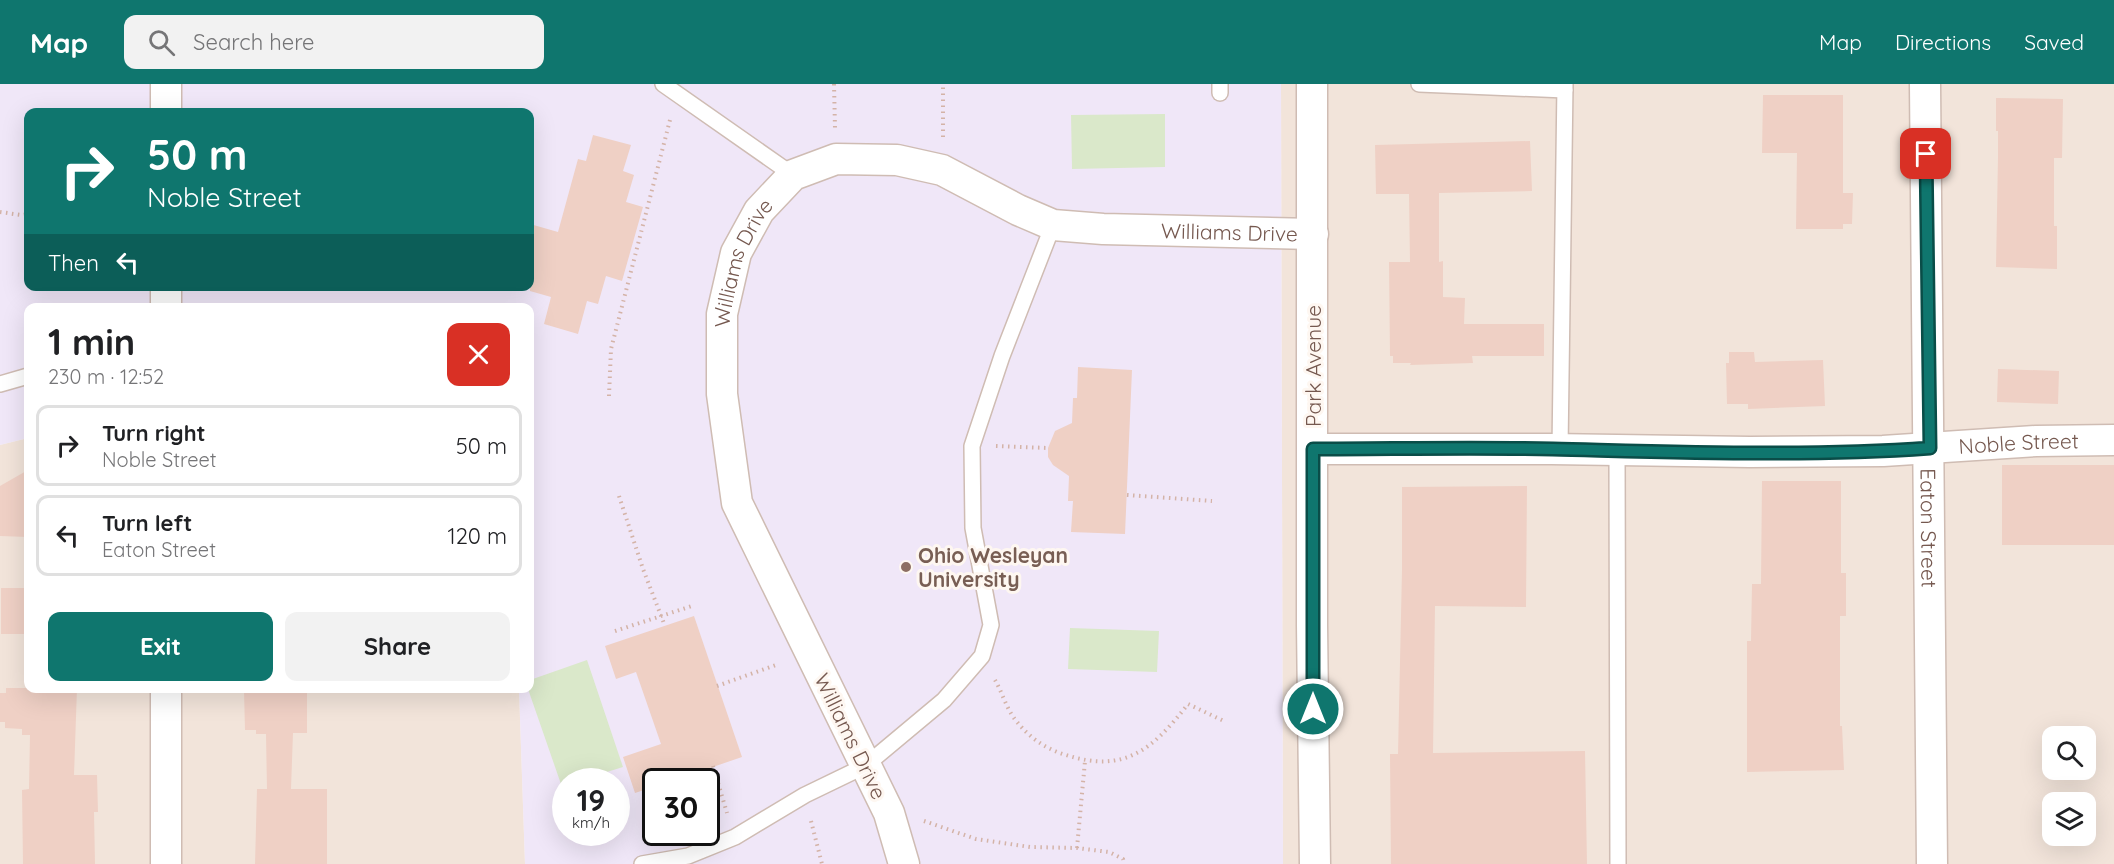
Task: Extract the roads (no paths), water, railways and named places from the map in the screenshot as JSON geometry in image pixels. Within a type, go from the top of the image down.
[{"type":"street","points":[[166,84],[166,108]]},
{"type":"street","name":"Park Avenue","points":[[1312,84],[1315,864]]},
{"type":"street","name":"Eaton Street","points":[[1925,84],[1932,864]]},
{"type":"street","name":"Williams Drive","points":[[904,864],[889,813],[737,503],[722,394],[722,314],[736,253],[759,211],[793,176],[836,159],[897,160],[942,170],[1018,210],[1053,225],[1103,229],[1313,234]]},
{"type":"street","name":"Noble Street","points":[[1313,449],[1883,451],[2036,441],[2114,440]]},
{"type":"street","points":[[166,693],[166,864]]},
{"type":"lane","points":[[663,84],[793,176]]},
{"type":"lane","points":[[1419,84],[1565,87],[1560,449]]},
{"type":"lane","points":[[642,864],[688,856],[735,837],[805,795],[865,766],[944,700],[982,657],[991,625],[973,528],[972,446],[1002,356],[1053,225]]},
{"type":"lane","points":[[3,378],[24,376]]},
{"type":"lane","points":[[1617,450],[1618,864]]},
{"type":"place","name":"Ohio Wesleyan University","points":[[906,567]]}]
